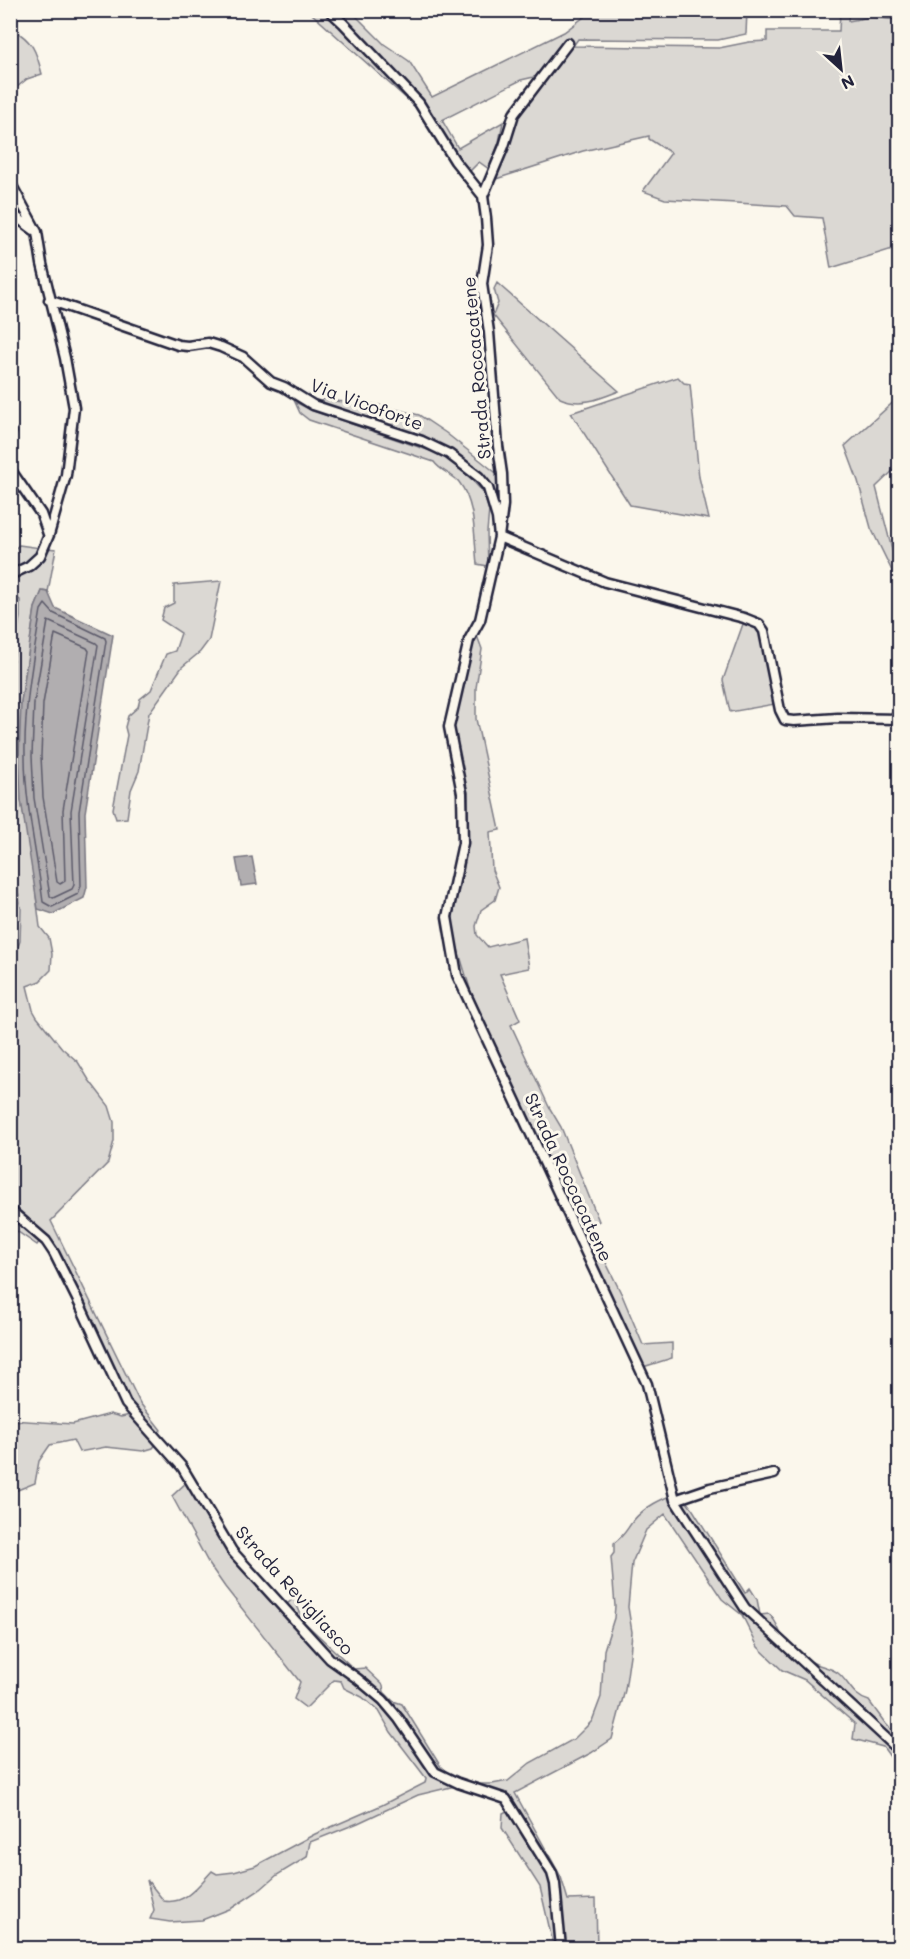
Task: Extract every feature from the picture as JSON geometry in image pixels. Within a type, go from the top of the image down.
[{"type":"street","points":[[328,10],[419,103],[455,161],[483,196]]},
{"type":"street","name":"Strada Roccacatene","points":[[568,43],[514,114],[504,146],[483,196],[488,245],[482,284],[489,332],[502,474],[502,505],[499,537],[480,620],[469,640],[449,727],[462,793],[463,843],[447,917],[457,975],[647,1384],[675,1500],[746,1608],[900,1751]]},
{"type":"street","points":[[10,182],[37,232],[49,300],[65,358],[74,408],[66,475],[40,556],[29,566],[10,575]]},
{"type":"street","points":[[10,209],[15,216],[37,232]]},
{"type":"street","name":"Via Vicoforte","points":[[49,300],[178,345],[208,343],[221,347],[243,357],[271,382],[284,387],[313,405],[422,441],[450,454],[479,477],[488,488],[497,518],[499,537]]},
{"type":"street","points":[[10,470],[41,514],[48,535]]},
{"type":"street","points":[[499,537],[604,582],[744,618],[759,624],[764,631],[780,710],[785,720],[900,719]]},
{"type":"street","name":"Strada Revigliasco","points":[[10,1210],[46,1241],[54,1253],[122,1398],[182,1467],[232,1551],[330,1659],[383,1700],[399,1719],[435,1772],[458,1784],[506,1799],[552,1873],[561,1948]]},
{"type":"street","points":[[675,1500],[710,1488],[774,1474]]},
{"type":"shaded area","points":[[310,11],[325,11],[414,102],[408,100]]},
{"type":"shaded area","points":[[333,11],[351,11],[384,44],[409,61],[432,97],[564,32],[592,11],[747,11],[746,34],[718,40],[578,39],[573,46],[719,48],[767,41],[767,31],[839,31],[840,11],[849,11],[848,21],[870,17],[899,20],[899,247],[831,268],[822,218],[795,216],[787,206],[665,199],[643,191],[671,153],[649,139],[649,136],[583,151],[496,179],[516,117],[547,74],[521,80],[442,120],[458,148],[503,122],[499,142],[489,169],[479,162],[469,172],[420,102]]},
{"type":"shaded area","points":[[11,28],[29,42],[38,59],[42,74],[27,79],[11,92]]},
{"type":"shaded area","points":[[497,283],[619,391],[583,402],[560,398],[493,315],[498,303],[494,289]]},
{"type":"shaded area","points":[[678,377],[684,383],[690,384],[699,477],[709,519],[630,505],[571,413]]},
{"type":"shaded area","points":[[899,397],[899,465],[876,487],[899,577],[898,583],[871,528],[858,481],[845,446]]},
{"type":"shaded area","points":[[324,399],[374,404],[419,415],[446,433],[500,476],[497,509],[494,491],[484,476],[452,452],[318,403]]},
{"type":"shaded area","points":[[295,402],[311,410],[445,456],[464,471],[482,491],[489,510],[488,566],[477,564],[469,500],[456,479],[434,462],[309,420],[300,413]]},
{"type":"shaded area","points":[[19,545],[41,548],[29,563],[11,571],[11,552]]},
{"type":"shaded area","points":[[46,548],[56,549],[48,592],[42,591],[35,608],[21,702],[19,756],[21,800],[40,927],[49,938],[52,954],[51,970],[40,981],[27,986],[37,1017],[62,1048],[78,1062],[109,1106],[114,1122],[114,1141],[108,1163],[51,1221],[140,1403],[161,1430],[158,1433],[129,1403],[44,1235],[37,1245],[11,1227],[10,968],[20,941],[21,909],[10,842],[10,676],[20,617],[20,600],[11,595],[11,577]]},
{"type":"shaded area","points":[[221,581],[209,640],[200,652],[182,667],[149,713],[139,771],[131,790],[127,818],[116,819],[113,809],[127,735],[125,727],[128,716],[138,707],[140,699],[151,690],[166,654],[175,651],[181,633],[161,620],[164,608],[174,603],[174,585]]},
{"type":"shaded area","points":[[743,624],[758,629],[763,638],[775,704],[730,712],[723,680]]},
{"type":"shaded area","points":[[476,633],[482,649],[476,688],[476,719],[500,830],[490,832],[492,870],[499,887],[495,900],[481,910],[476,926],[477,935],[488,947],[524,938],[529,968],[500,974],[520,1020],[511,1025],[549,1107],[561,1127],[599,1221],[588,1226],[622,1295],[643,1345],[672,1343],[672,1358],[643,1367],[578,1230],[471,992],[453,933],[453,913],[464,868],[468,836],[468,792],[451,727],[471,641]]},
{"type":"shaded area","points":[[110,1414],[121,1417],[130,1415],[157,1443],[153,1448],[143,1451],[106,1447],[79,1452],[73,1440],[50,1445],[39,1461],[35,1483],[15,1491],[11,1487],[11,1420],[73,1424]]},
{"type":"shaded area","points":[[187,1482],[238,1564],[280,1610],[294,1598],[304,1622],[354,1669],[365,1668],[383,1685],[384,1692],[393,1701],[402,1704],[441,1767],[453,1777],[479,1784],[508,1781],[530,1763],[574,1739],[592,1721],[601,1697],[604,1650],[614,1618],[611,1557],[614,1553],[614,1543],[648,1507],[679,1492],[693,1510],[745,1593],[750,1588],[757,1599],[760,1615],[769,1614],[775,1621],[783,1639],[808,1660],[838,1673],[855,1693],[869,1701],[899,1738],[899,1769],[883,1747],[853,1739],[855,1724],[805,1680],[782,1670],[758,1647],[742,1615],[722,1599],[665,1514],[646,1530],[632,1563],[628,1607],[632,1632],[630,1655],[625,1690],[612,1739],[591,1753],[515,1793],[561,1877],[568,1900],[596,1899],[597,1948],[554,1948],[540,1887],[502,1828],[503,1813],[509,1810],[504,1801],[455,1786],[418,1795],[310,1842],[307,1857],[277,1875],[261,1889],[232,1908],[202,1920],[170,1922],[150,1919],[154,1910],[147,1880],[164,1901],[179,1900],[197,1888],[212,1871],[217,1874],[255,1866],[315,1834],[382,1805],[425,1783],[426,1778],[391,1732],[379,1711],[362,1697],[344,1688],[341,1681],[334,1680],[306,1708],[294,1699],[300,1682],[209,1564],[172,1496]]},
{"type":"water","points":[[42,591],[48,592],[55,608],[113,635],[85,813],[87,887],[84,898],[53,914],[38,909],[21,800],[19,756],[21,702],[35,608]]},
{"type":"water","points":[[252,857],[257,884],[241,886],[236,859]]}]
